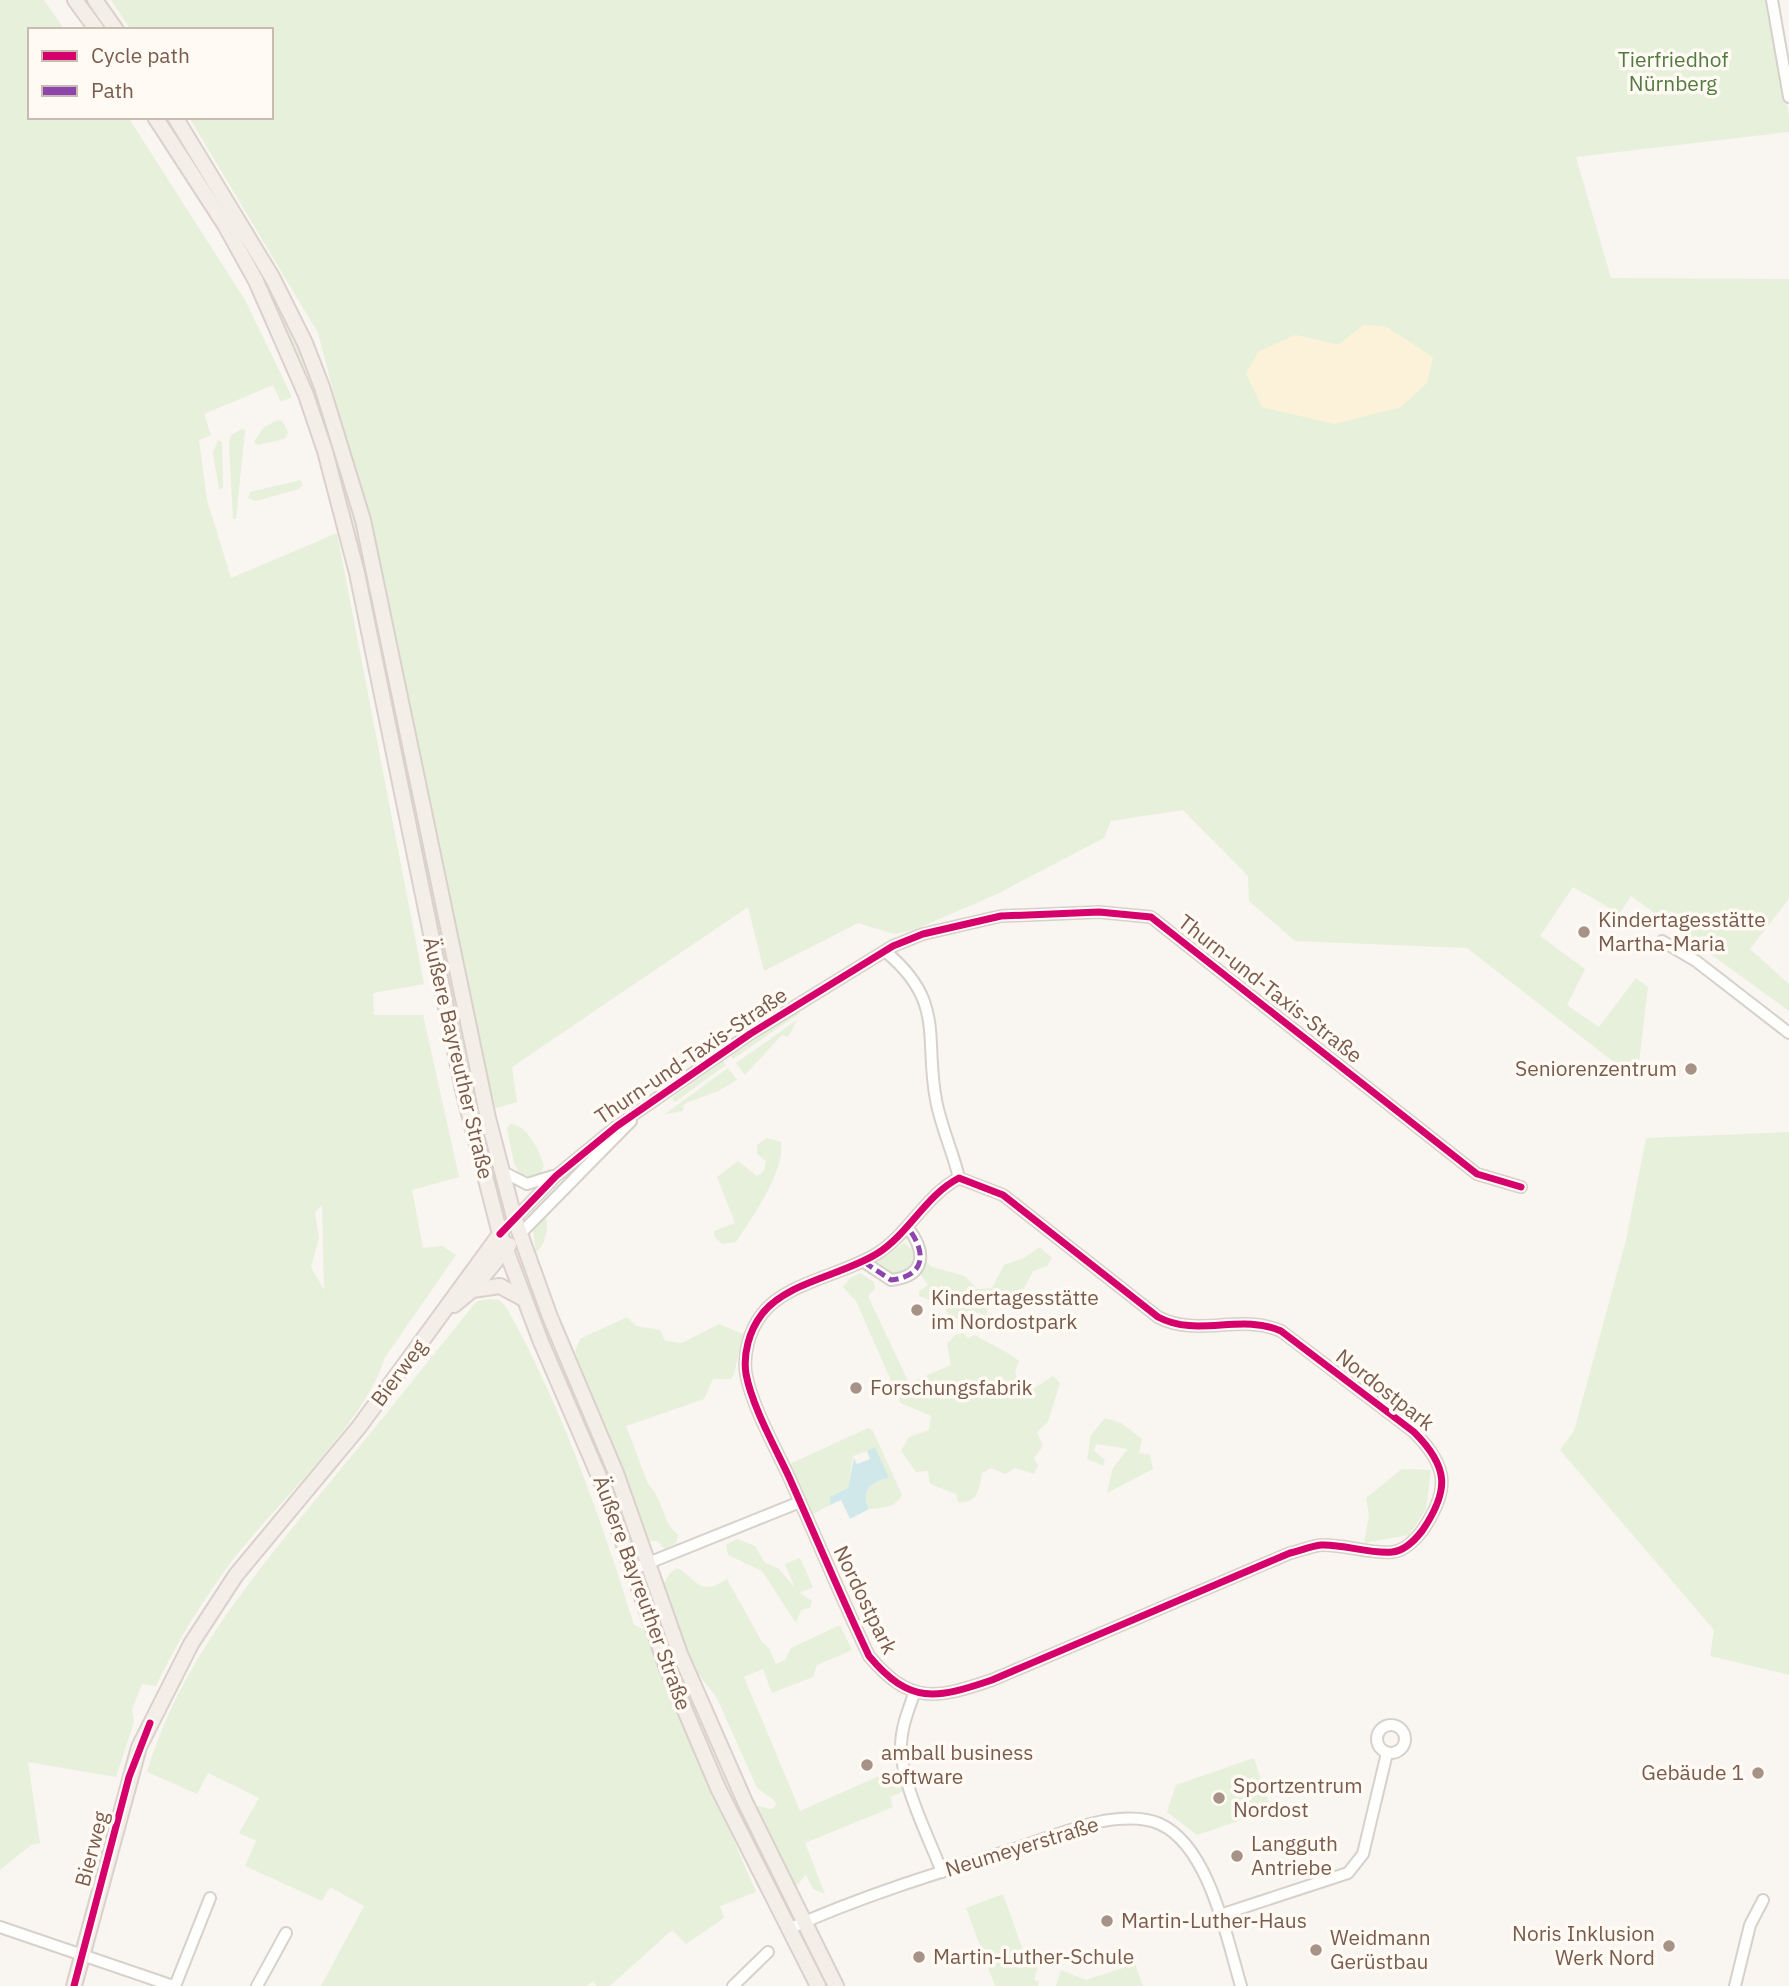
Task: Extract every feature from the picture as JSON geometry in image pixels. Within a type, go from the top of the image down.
[{"type":"main road","points":[[75,0],[96,28]]},
{"type":"main road","points":[[95,0],[115,28]]},
{"type":"main road","name":"Äußere Bayreuther Straße","points":[[156,119],[225,225],[256,281],[294,365],[325,451],[357,573],[468,1113],[500,1234],[524,1299],[604,1488],[667,1668],[718,1788],[818,1986]]},
{"type":"main road","name":"Äußere Bayreuther Straße","points":[[176,119],[272,277],[304,343],[342,447],[363,520],[501,1171],[520,1234],[550,1317],[616,1473],[671,1631],[726,1761],[807,1921],[836,1986]]},
{"type":"main road","name":"Bierweg","points":[[74,1986],[139,1747],[191,1644],[248,1558],[352,1436],[500,1234]]},
{"type":"main road","name":"Bierweg","points":[[444,1313],[472,1290],[505,1248],[520,1234]]},
{"type":"main road","points":[[472,1290],[499,1286],[524,1299]]},
{"type":"street","points":[[1772,0],[1789,97]]},
{"type":"street","name":"Thurn-und-Taxis-Straße","points":[[514,1217],[593,1143],[750,1034],[893,946],[923,934],[1001,916],[1099,912],[1152,917],[1477,1174],[1521,1187]]},
{"type":"street","points":[[1662,941],[1696,961],[1789,1033]]},
{"type":"street","points":[[886,952],[905,971],[929,1010],[936,1100],[959,1178]]},
{"type":"street","name":"Thurn-und-Taxis-Straße","points":[[520,1234],[640,1112]]},
{"type":"street","points":[[501,1171],[527,1184],[556,1176]]},
{"type":"street","name":"Nordostpark","points":[[959,1178],[1003,1195],[1147,1311],[1170,1323],[1191,1327],[1260,1324],[1281,1331],[1414,1432],[1430,1448],[1439,1463],[1443,1484],[1442,1496],[1432,1517],[1418,1536],[1405,1547],[1392,1552],[1321,1545],[1290,1553],[992,1680],[946,1695],[914,1693],[883,1674],[869,1656],[749,1384],[745,1356],[750,1335],[762,1314],[778,1298],[864,1262],[890,1245],[908,1228],[946,1185],[959,1178]]},
{"type":"street","name":"Bierweg","points":[[500,1234],[514,1217]]},
{"type":"street","points":[[864,1262],[891,1280],[906,1279],[916,1270],[921,1257],[919,1242],[908,1228]]},
{"type":"street","points":[[631,1570],[800,1502]]},
{"type":"street","points":[[914,1693],[905,1719],[901,1747],[919,1813],[942,1872]]},
{"type":"street","points":[[1220,1915],[1348,1873],[1363,1854],[1387,1753]]},
{"type":"street","name":"Neumeyerstraße","points":[[791,1928],[942,1872],[1101,1822],[1137,1818],[1161,1824],[1184,1841],[1203,1873],[1220,1915],[1241,1986]]},
{"type":"street","points":[[0,1927],[174,1986],[210,1898]]},
{"type":"street","points":[[1735,1986],[1750,1925],[1763,1900]]},
{"type":"street","points":[[257,1986],[286,1933]]},
{"type":"street","points":[[738,1984],[768,1952]]},
{"type":"green space","points":[[0,0],[44,0],[64,28],[28,28],[28,119],[129,119],[245,300],[292,397],[281,402],[273,385],[204,414],[211,435],[199,440],[207,500],[231,578],[337,533],[424,984],[373,993],[374,1015],[423,1015],[459,1177],[412,1190],[423,1248],[442,1246],[456,1255],[384,1359],[375,1381],[343,1430],[219,1578],[185,1631],[156,1686],[142,1684],[132,1709],[134,1722],[116,1777],[28,1762],[40,1843],[31,1845],[0,1870]],"holes":[[[322,1205],[324,1290],[311,1267],[319,1238],[315,1212]]]},
{"type":"green space","name":"Tierfriedhof Nürnberg","points":[[111,0],[1767,0],[1789,115],[1789,132],[1576,157],[1611,278],[1789,279],[1789,899],[1750,949],[1789,984],[1789,1011],[1631,896],[1614,922],[1608,907],[1573,887],[1540,936],[1585,969],[1567,1005],[1599,1027],[1636,978],[1648,987],[1637,1080],[1467,948],[1295,941],[1249,901],[1248,876],[1183,810],[1111,821],[1104,838],[997,894],[914,930],[894,934],[858,923],[764,971],[748,907],[512,1067],[517,1102],[493,1109],[367,519],[318,333],[190,119],[273,119],[273,28],[130,28]],"holes":[[[1364,325],[1334,424],[1295,335],[1338,345]]]},
{"type":"green space","points":[[163,119],[170,119],[228,210],[268,282],[302,356],[337,457],[353,509],[501,1196],[482,1135],[382,680],[298,362]]},
{"type":"green space","points":[[278,420],[283,422],[288,433],[284,439],[258,445],[254,442],[264,427]]},
{"type":"green space","points":[[245,430],[236,519],[233,519],[229,444],[231,435]]},
{"type":"green space","points":[[218,440],[222,442],[223,488],[219,489],[213,453]]},
{"type":"green space","points":[[301,480],[299,489],[256,501],[248,498],[250,492]]},
{"type":"green space","points":[[797,1010],[800,1013],[733,1059],[731,1056]]},
{"type":"green space","points":[[797,1020],[788,1037],[782,1035],[745,1075],[736,1063]]},
{"type":"green space","points":[[723,1061],[726,1065],[675,1102],[672,1098]]},
{"type":"green space","points":[[728,1068],[737,1080],[718,1091],[684,1104],[683,1111],[665,1114]]},
{"type":"green space","points":[[510,1124],[522,1129],[536,1147],[544,1166],[540,1174],[531,1177],[519,1173],[514,1163],[507,1129]]},
{"type":"green space","points":[[1789,1132],[1789,1675],[1710,1656],[1714,1630],[1560,1450],[1574,1431],[1626,1240],[1646,1138]]},
{"type":"green space","points":[[767,1138],[781,1142],[781,1154],[773,1180],[736,1242],[722,1244],[714,1236],[714,1231],[735,1223],[717,1177],[738,1161],[757,1176],[764,1171],[766,1161],[757,1154],[757,1145]]},
{"type":"green space","points":[[545,1216],[546,1236],[536,1252],[533,1230]]},
{"type":"green space","points":[[904,1243],[932,1267],[965,1276],[977,1289],[992,1288],[1004,1265],[1024,1258],[1040,1247],[1052,1258],[1047,1266],[1033,1271],[1021,1294],[1003,1293],[988,1302],[987,1313],[992,1320],[986,1331],[978,1332],[980,1313],[971,1312],[964,1321],[949,1316],[943,1305],[919,1296],[919,1291],[928,1285],[920,1274],[887,1275],[872,1266]]},
{"type":"green space","points":[[519,1265],[564,1377],[595,1435],[638,1556],[600,1456],[583,1424],[517,1266]]},
{"type":"green space","points":[[860,1273],[874,1282],[875,1289],[868,1296],[909,1383],[951,1365],[947,1344],[955,1335],[963,1333],[968,1338],[975,1335],[1019,1361],[1015,1371],[1018,1382],[1033,1389],[1053,1376],[1060,1383],[1048,1422],[1037,1432],[1043,1446],[1034,1458],[1038,1466],[1034,1474],[1015,1468],[1005,1474],[991,1468],[982,1473],[974,1498],[958,1502],[956,1494],[930,1484],[928,1471],[916,1472],[901,1451],[909,1437],[929,1430],[931,1416],[901,1403],[856,1301],[843,1287],[850,1278]]},
{"type":"green space","points":[[499,1300],[506,1307],[545,1383],[594,1503],[634,1625],[643,1629],[756,1892],[720,1906],[724,1918],[686,1944],[672,1930],[610,1986],[596,1986],[593,1981],[587,1986],[321,1986],[364,1906],[330,1887],[322,1901],[245,1866],[256,1841],[239,1833],[259,1798],[208,1773],[197,1794],[147,1772],[181,1689],[228,1612],[477,1301]]},
{"type":"green space","points":[[627,1317],[636,1326],[660,1330],[665,1341],[682,1343],[719,1324],[743,1334],[731,1379],[713,1379],[704,1399],[626,1426],[648,1484],[657,1496],[669,1524],[678,1535],[676,1543],[665,1549],[657,1541],[646,1541],[575,1352],[580,1339]]},
{"type":"green space","points":[[1105,1418],[1121,1423],[1142,1439],[1139,1453],[1150,1455],[1153,1469],[1107,1493],[1113,1468],[1128,1449],[1096,1444],[1094,1451],[1105,1460],[1103,1466],[1087,1459],[1091,1435]]},
{"type":"green space","points":[[868,1428],[873,1431],[902,1495],[896,1503],[869,1509],[866,1497],[869,1488],[889,1478],[875,1448],[853,1456],[848,1488],[831,1497],[830,1505],[811,1515],[789,1468],[792,1463]]},
{"type":"green space","points":[[1402,1469],[1431,1470],[1426,1509],[1409,1535],[1364,1543],[1369,1515],[1366,1498]]},
{"type":"green space","points":[[737,1539],[755,1546],[765,1563],[778,1568],[795,1588],[785,1564],[800,1558],[813,1587],[800,1593],[812,1601],[810,1608],[801,1610],[796,1623],[762,1571],[728,1555],[726,1545]]},
{"type":"green space","points":[[678,1568],[705,1587],[727,1579],[776,1664],[785,1660],[791,1648],[840,1625],[852,1650],[817,1665],[813,1677],[772,1693],[763,1669],[744,1677],[800,1811],[895,1769],[904,1791],[890,1797],[893,1807],[805,1843],[825,1894],[813,1889],[806,1875],[797,1885],[791,1882],[754,1805],[771,1809],[776,1806],[775,1801],[757,1788],[717,1698],[695,1670],[662,1587],[670,1573]]},
{"type":"green space","points":[[646,1581],[771,1869],[729,1798],[652,1620],[643,1583]]},
{"type":"green space","name":"Sportzentrum Nordost","points":[[1254,1758],[1271,1810],[1197,1835],[1167,1812],[1176,1785]]},
{"type":"green space","points":[[1003,1894],[1024,1953],[1039,1963],[1034,1980],[1039,1982],[1038,1986],[995,1986],[966,1908]]},
{"type":"green space","points":[[1135,1964],[1143,1986],[1056,1986],[1061,1970],[1086,1980]]},
{"type":"sand","points":[[1364,325],[1385,326],[1433,357],[1427,383],[1401,407],[1334,424],[1262,407],[1246,374],[1258,352],[1295,335],[1338,345]]},
{"type":"water","points":[[875,1447],[889,1478],[869,1488],[866,1497],[869,1509],[850,1519],[841,1500],[830,1505],[830,1497],[848,1488],[854,1458],[857,1464],[870,1459],[867,1451]]},
{"type":"marked path","points":[[864,1262],[891,1280],[911,1273],[917,1268],[920,1254],[908,1228]]},
{"type":"cycle path","points":[[500,1234],[556,1176],[617,1126],[750,1034],[893,946],[923,934],[1001,916],[1099,912],[1151,917],[1477,1174],[1521,1187]]},
{"type":"cycle path","points":[[959,1178],[1003,1195],[1158,1317],[1188,1326],[1250,1324],[1281,1331],[1414,1432],[1434,1456],[1442,1479],[1437,1503],[1422,1531],[1405,1547],[1392,1552],[1321,1545],[1290,1553],[992,1680],[955,1691],[925,1694],[898,1683],[869,1656],[848,1612],[753,1399],[746,1374],[746,1351],[757,1321],[772,1303],[800,1286],[878,1253],[889,1245],[937,1194],[959,1178]]},
{"type":"cycle path","points":[[74,1986],[129,1777],[150,1723]]},
{"type":"place","name":"Kindertagesstätte Martha-Maria","points":[[1584,932]]},
{"type":"place","name":"Seniorenzentrum","points":[[1691,1069]]},
{"type":"place","name":"Kindertagesstätte im Nordostpark","points":[[917,1310]]},
{"type":"place","name":"Forschungsfabrik","points":[[856,1388]]},
{"type":"place","name":"amball business software","points":[[867,1765]]},
{"type":"place","name":"Gebäude 1","points":[[1758,1773]]},
{"type":"place","name":"Sportzentrum Nordost","points":[[1219,1798]]},
{"type":"place","name":"Langguth Antriebe","points":[[1237,1856]]},
{"type":"place","name":"Martin-Luther-Haus","points":[[1107,1921]]},
{"type":"place","name":"Noris Inklusion Werk Nord","points":[[1669,1946]]},
{"type":"place","name":"Weidmann Gerüstbau","points":[[1316,1950]]},
{"type":"place","name":"Martin-Luther-Schule","points":[[919,1957]]}]
